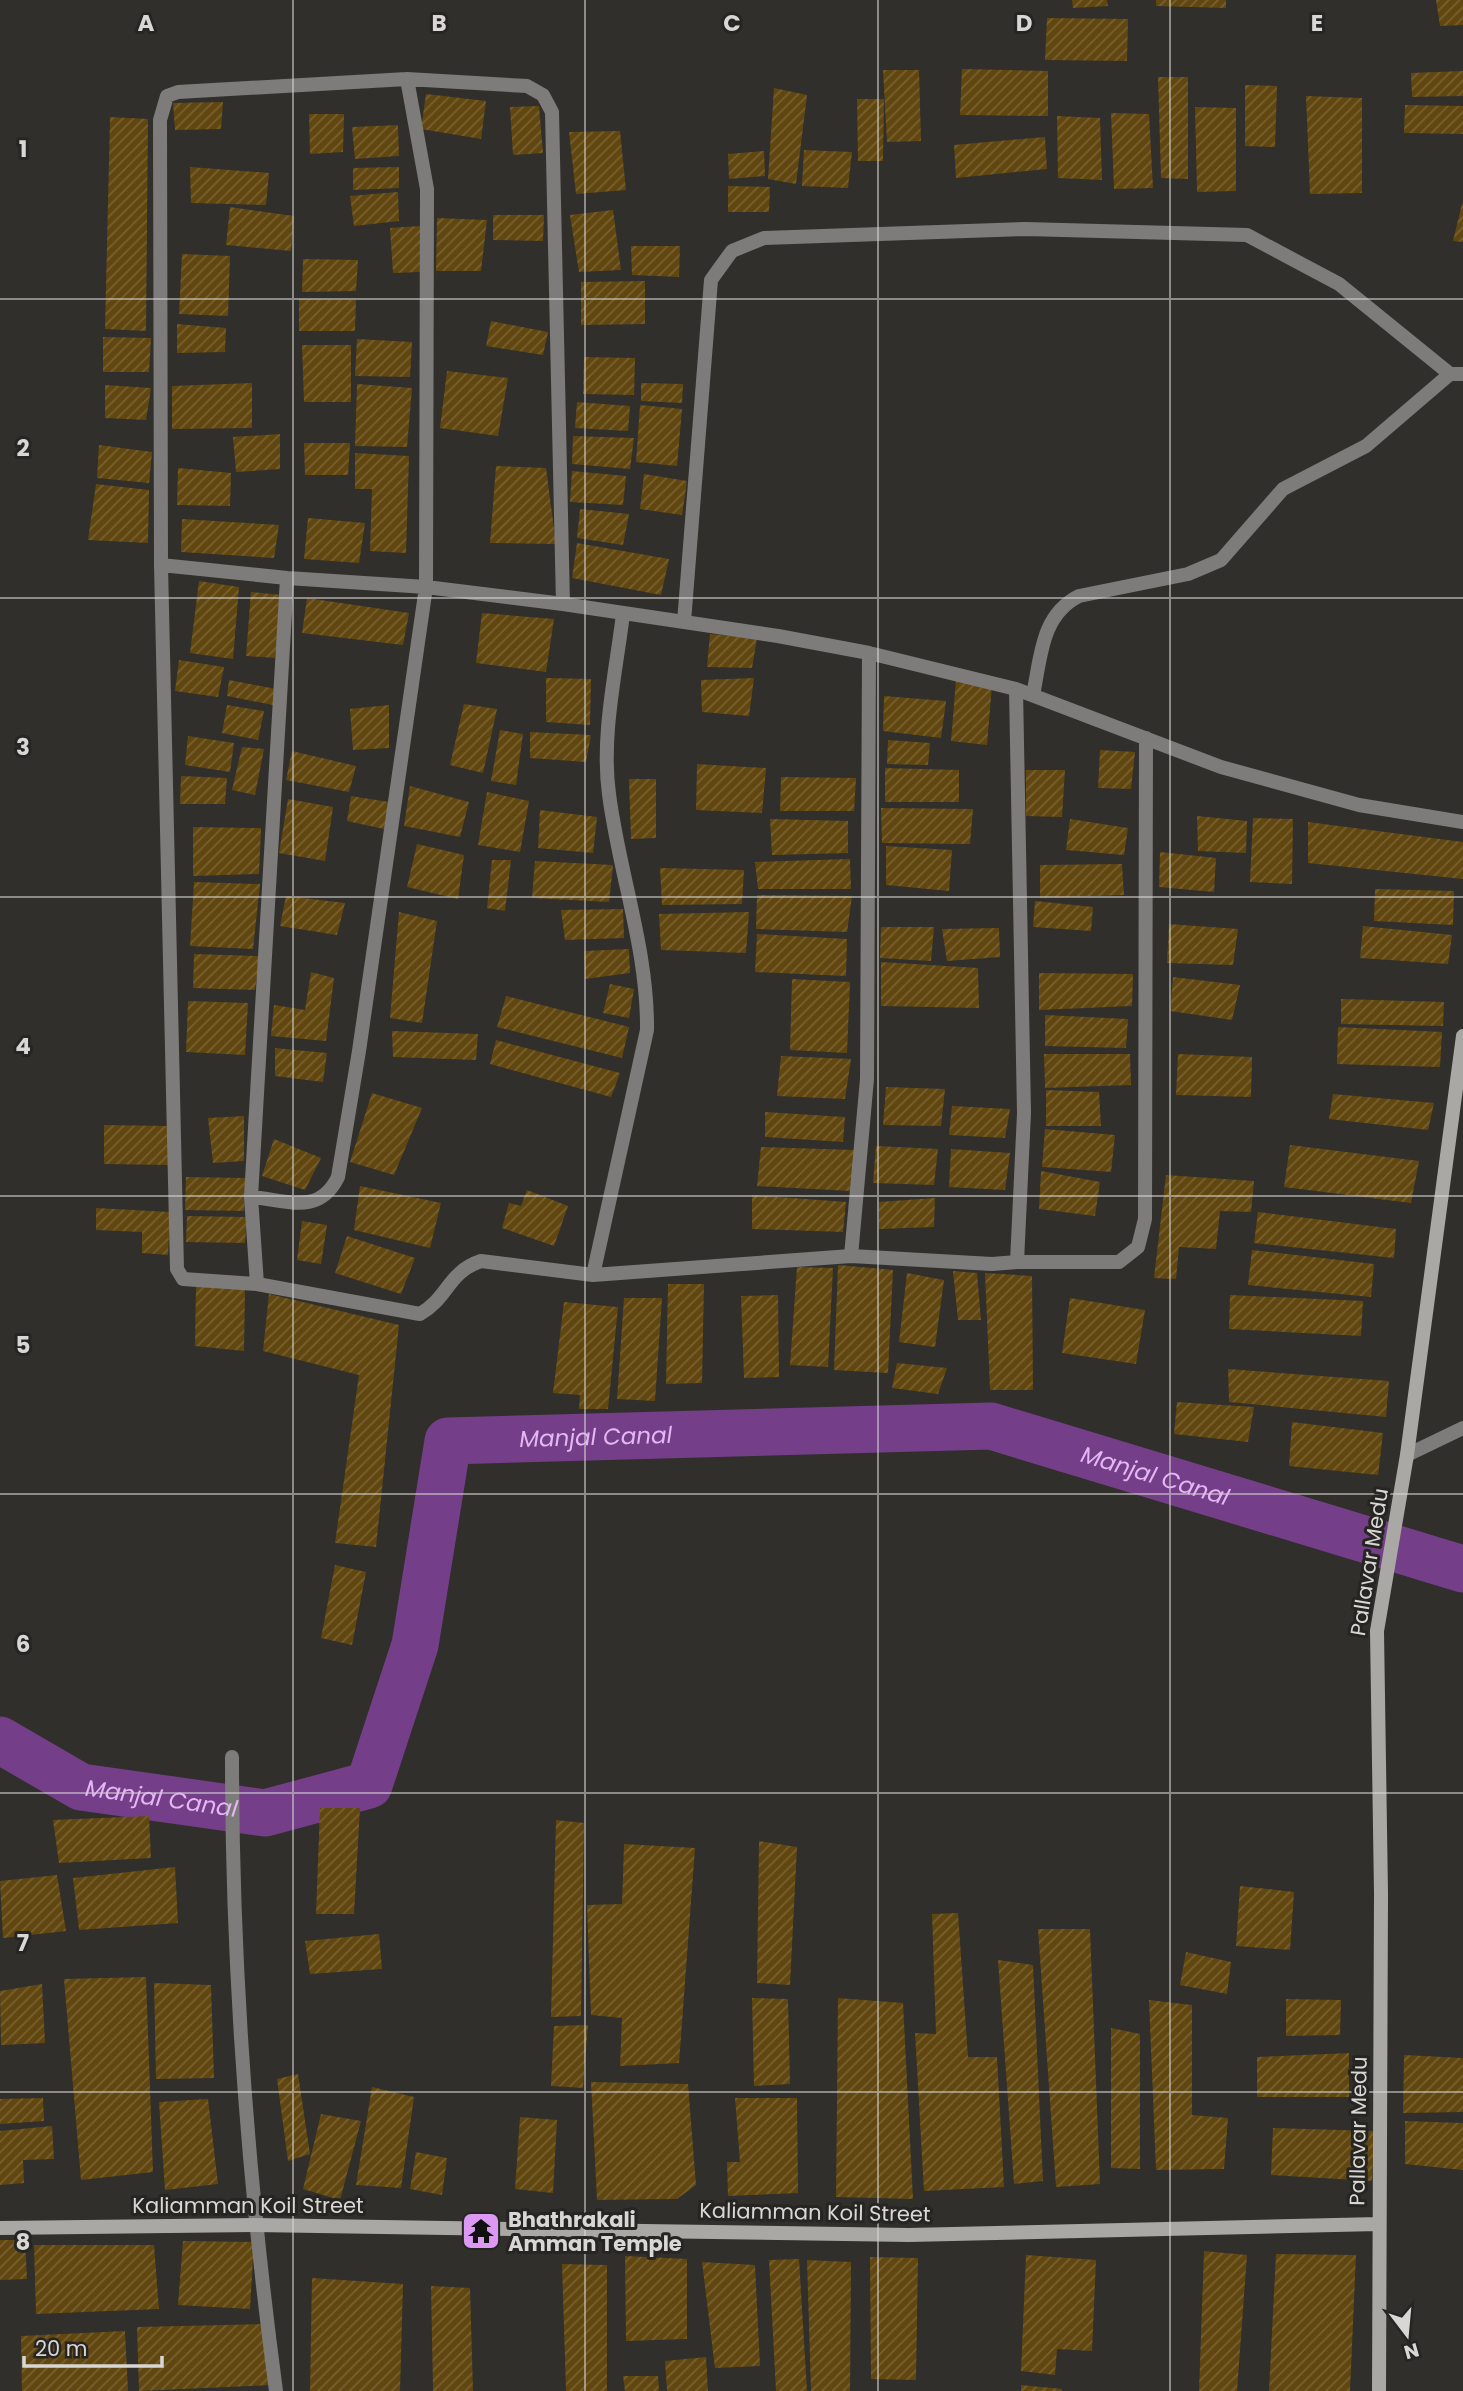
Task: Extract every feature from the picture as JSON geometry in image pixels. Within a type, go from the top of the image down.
[{"type":"street","points":[[251,1197],[313,1203],[330,1193],[338,1177],[426,587],[427,189],[407,79]]},
{"type":"street","points":[[563,604],[552,112],[543,95],[527,86],[407,79],[178,92],[167,96],[162,105],[160,565],[177,1269],[183,1279],[257,1284],[419,1314],[432,1307],[464,1267],[481,1261],[593,1275],[851,1256],[992,1264],[1119,1262],[1138,1247],[1145,1219],[1146,738]]},
{"type":"street","points":[[684,622],[711,279],[732,251],[764,238],[1026,229],[1247,235],[1339,284],[1457,374],[1366,446],[1283,489],[1221,560],[1188,574],[1079,596],[1068,602],[1049,621],[1033,695]]},
{"type":"street","points":[[160,565],[287,578],[426,587],[563,604],[869,653],[1016,689],[1221,767],[1359,805],[1463,822]]},
{"type":"street","points":[[257,1284],[251,1197],[287,578]]},
{"type":"street","points":[[593,1275],[647,1030],[648,994],[608,792],[609,737],[623,614]]},
{"type":"street","points":[[851,1256],[867,1079],[869,653]]},
{"type":"street","points":[[1016,689],[1024,1113],[1017,1262]]},
{"type":"street","name":"Pallavar Medu","points":[[1379,2391],[1381,1894],[1377,1632],[1407,1455],[1459,1102],[1463,1036]]},
{"type":"street","points":[[1407,1455],[1463,1429]]},
{"type":"street","points":[[232,1757],[232,1853],[254,2225],[276,2391]]},
{"type":"street","name":"Kaliamman Koil Street","points":[[0,2228],[254,2225],[909,2235],[1378,2224]]},
{"type":"building","points":[[1072,0],[1107,0],[1108,6],[1073,8]]},
{"type":"building","points":[[1156,0],[1226,0],[1226,8],[1156,6]]},
{"type":"building","points":[[1436,0],[1463,0],[1463,25],[1440,26]]},
{"type":"building","points":[[1047,18],[1128,19],[1127,61],[1045,60]]},
{"type":"building","points":[[962,69],[1048,71],[1048,116],[960,115]]},
{"type":"building","points":[[883,70],[919,70],[921,141],[887,142]]},
{"type":"building","points":[[1463,71],[1463,96],[1412,97],[1411,73]]},
{"type":"building","points":[[1158,77],[1188,77],[1188,179],[1161,178]]},
{"type":"building","points":[[1245,85],[1277,86],[1275,147],[1245,146]]},
{"type":"building","points":[[774,88],[807,95],[796,184],[768,179]]},
{"type":"building","points":[[426,94],[486,101],[481,139],[421,129]]},
{"type":"building","points":[[1306,96],[1362,98],[1362,193],[1310,194]]},
{"type":"building","points":[[857,99],[884,99],[883,161],[858,161]]},
{"type":"building","points":[[223,102],[221,129],[175,130],[173,103]]},
{"type":"building","points":[[1405,105],[1463,106],[1463,134],[1404,133]]},
{"type":"building","points":[[539,106],[543,153],[513,155],[510,107]]},
{"type":"building","points":[[1195,107],[1236,108],[1236,191],[1197,192]]},
{"type":"building","points":[[1111,113],[1149,114],[1153,188],[1114,189]]},
{"type":"building","points":[[309,114],[344,114],[343,152],[310,154]]},
{"type":"building","points":[[1057,116],[1100,118],[1102,180],[1058,178]]},
{"type":"building","points":[[110,117],[148,119],[146,331],[105,329]]},
{"type":"building","points":[[398,125],[399,156],[355,159],[352,127]]},
{"type":"building","points":[[620,131],[626,190],[576,194],[569,132]]},
{"type":"building","points":[[1045,137],[1047,169],[956,178],[954,145]]},
{"type":"building","points":[[804,150],[852,152],[848,188],[802,186]]},
{"type":"building","points":[[764,151],[765,176],[729,179],[728,154]]},
{"type":"building","points":[[190,167],[269,173],[266,205],[191,203]]},
{"type":"building","points":[[399,167],[399,188],[353,190],[353,168]]},
{"type":"building","points":[[728,186],[770,187],[769,212],[728,212]]},
{"type":"building","points":[[398,192],[399,221],[354,226],[350,196]]},
{"type":"building","points":[[1462,204],[1463,242],[1453,241]]},
{"type":"building","points":[[230,207],[294,216],[291,251],[226,245]]},
{"type":"building","points":[[613,210],[621,270],[579,272],[570,215]]},
{"type":"building","points":[[493,215],[544,215],[543,241],[493,240]]},
{"type":"building","points":[[437,218],[487,220],[481,271],[436,271]]},
{"type":"building","points":[[420,226],[420,272],[393,273],[390,228]]},
{"type":"building","points":[[631,246],[680,246],[679,277],[632,275]]},
{"type":"building","points":[[182,254],[230,256],[228,316],[179,314]]},
{"type":"building","points":[[303,259],[358,260],[356,291],[302,292]]},
{"type":"building","points":[[645,281],[645,324],[581,325],[581,282]]},
{"type":"building","points":[[299,299],[356,300],[355,331],[299,331]]},
{"type":"building","points":[[491,321],[548,332],[543,355],[486,346]]},
{"type":"building","points":[[177,324],[226,328],[225,352],[177,353]]},
{"type":"building","points":[[103,337],[151,338],[149,372],[103,372]]},
{"type":"building","points":[[357,339],[412,342],[410,377],[355,376]]},
{"type":"building","points":[[302,345],[351,345],[351,402],[304,402]]},
{"type":"building","points":[[584,357],[635,358],[634,395],[583,394]]},
{"type":"building","points":[[447,371],[508,378],[498,436],[440,428]]},
{"type":"building","points":[[252,383],[252,428],[172,429],[172,386]]},
{"type":"building","points":[[641,383],[683,384],[682,403],[641,401]]},
{"type":"building","points":[[357,384],[412,388],[407,447],[355,446]]},
{"type":"building","points":[[105,385],[151,388],[146,420],[105,418]]},
{"type":"building","points":[[577,402],[630,406],[628,431],[575,428]]},
{"type":"building","points":[[640,405],[682,409],[677,466],[636,462]]},
{"type":"building","points":[[280,434],[280,469],[236,472],[233,437]]},
{"type":"building","points":[[573,436],[634,438],[630,469],[572,464]]},
{"type":"building","points":[[304,443],[350,443],[348,475],[305,475]]},
{"type":"building","points":[[99,445],[152,452],[149,483],[97,478]]},
{"type":"building","points":[[355,453],[409,456],[406,553],[370,551],[372,489],[355,489]]},
{"type":"building","points":[[496,466],[546,468],[556,544],[490,543]]},
{"type":"building","points":[[178,468],[231,473],[230,506],[177,505]]},
{"type":"building","points":[[572,471],[626,476],[623,505],[570,502]]},
{"type":"building","points":[[644,474],[687,481],[682,515],[640,509]]},
{"type":"building","points":[[96,484],[149,490],[148,543],[88,540]]},
{"type":"building","points":[[580,509],[629,514],[623,545],[577,538]]},
{"type":"building","points":[[308,518],[365,523],[359,563],[304,559]]},
{"type":"building","points":[[182,519],[279,525],[274,558],[181,552]]},
{"type":"building","points":[[577,543],[669,559],[661,595],[572,578]]},
{"type":"building","points":[[199,581],[239,587],[233,659],[190,653]]},
{"type":"building","points":[[251,592],[282,595],[275,658],[246,656]]},
{"type":"building","points":[[307,598],[409,613],[403,645],[302,633]]},
{"type":"building","points":[[482,613],[554,619],[546,672],[476,663]]},
{"type":"building","points":[[710,634],[757,638],[752,668],[707,667]]},
{"type":"building","points":[[179,660],[224,667],[218,697],[175,691]]},
{"type":"building","points":[[546,678],[591,679],[590,725],[546,722]]},
{"type":"building","points":[[754,678],[749,716],[702,712],[701,680]]},
{"type":"building","points":[[229,680],[276,689],[273,705],[227,696]]},
{"type":"building","points":[[956,680],[992,685],[987,745],[951,741]]},
{"type":"building","points":[[884,696],[946,701],[941,738],[883,731]]},
{"type":"building","points":[[464,704],[497,709],[483,773],[450,765]]},
{"type":"building","points":[[227,705],[264,711],[258,740],[222,733]]},
{"type":"building","points":[[389,705],[389,748],[353,750],[350,709]]},
{"type":"building","points":[[500,730],[523,734],[516,785],[491,781]]},
{"type":"building","points":[[530,732],[591,735],[586,762],[530,758]]},
{"type":"building","points":[[188,736],[234,743],[230,772],[185,765]]},
{"type":"building","points":[[888,740],[930,743],[928,765],[887,764]]},
{"type":"building","points":[[242,747],[264,749],[255,795],[232,790]]},
{"type":"building","points":[[1100,750],[1135,752],[1131,789],[1098,788]]},
{"type":"building","points":[[292,751],[356,766],[349,792],[286,780]]},
{"type":"building","points":[[697,764],[766,768],[762,813],[696,810]]},
{"type":"building","points":[[885,768],[959,770],[959,802],[885,802]]},
{"type":"building","points":[[1026,770],[1065,770],[1062,817],[1026,816]]},
{"type":"building","points":[[181,776],[227,778],[225,804],[180,804]]},
{"type":"building","points":[[781,777],[856,778],[854,811],[780,811]]},
{"type":"building","points":[[629,779],[656,779],[656,838],[631,839]]},
{"type":"building","points":[[410,786],[469,802],[460,837],[404,826]]},
{"type":"building","points":[[487,792],[529,801],[520,852],[478,845]]},
{"type":"building","points":[[351,796],[389,802],[384,829],[347,821]]},
{"type":"building","points":[[288,799],[333,807],[325,861],[279,853]]},
{"type":"building","points":[[881,808],[973,809],[970,844],[882,843]]},
{"type":"building","points":[[540,810],[597,817],[593,853],[538,848]]},
{"type":"building","points":[[1197,816],[1247,821],[1246,853],[1198,851]]},
{"type":"building","points":[[1253,818],[1293,819],[1292,884],[1250,882]]},
{"type":"building","points":[[770,819],[848,821],[848,853],[772,855]]},
{"type":"building","points":[[1070,819],[1128,828],[1124,855],[1066,850]]},
{"type":"building","points":[[1308,822],[1463,842],[1463,879],[1308,863]]},
{"type":"building","points":[[193,827],[261,828],[259,874],[193,876]]},
{"type":"building","points":[[417,844],[464,855],[458,899],[407,887]]},
{"type":"building","points":[[886,846],[952,850],[949,891],[886,885]]},
{"type":"building","points":[[1160,852],[1216,858],[1214,892],[1159,887]]},
{"type":"building","points":[[850,859],[851,889],[758,889],[755,862]]},
{"type":"building","points":[[492,860],[511,860],[505,911],[487,908]]},
{"type":"building","points":[[535,861],[613,865],[609,902],[532,898]]},
{"type":"building","points":[[1122,864],[1124,895],[1040,898],[1040,865]]},
{"type":"building","points":[[660,868],[744,870],[742,904],[662,905]]},
{"type":"building","points":[[194,882],[260,884],[253,949],[190,946]]},
{"type":"building","points":[[1375,889],[1454,891],[1453,925],[1374,921]]},
{"type":"building","points":[[757,895],[852,896],[847,932],[756,929]]},
{"type":"building","points":[[286,896],[345,903],[337,935],[280,926]]},
{"type":"building","points":[[1035,901],[1093,907],[1091,931],[1033,927]]},
{"type":"building","points":[[623,909],[624,938],[565,940],[561,910]]},
{"type":"building","points":[[399,912],[437,921],[422,1023],[390,1018]]},
{"type":"building","points":[[749,912],[746,953],[661,950],[659,914]]},
{"type":"building","points":[[1169,924],[1238,929],[1233,965],[1167,963]]},
{"type":"building","points":[[1363,926],[1452,935],[1448,964],[1360,958]]},
{"type":"building","points":[[881,927],[934,927],[931,961],[880,958]]},
{"type":"building","points":[[999,928],[1000,957],[947,961],[942,929]]},
{"type":"building","points":[[757,934],[847,939],[846,976],[755,972]]},
{"type":"building","points":[[629,949],[630,973],[585,979],[584,951]]},
{"type":"building","points":[[194,954],[260,956],[255,990],[193,988]]},
{"type":"building","points":[[881,962],[978,968],[979,1008],[881,1006]]},
{"type":"building","points":[[311,972],[334,978],[326,1041],[271,1036],[274,1005],[305,1010]]},
{"type":"building","points":[[1039,973],[1133,974],[1132,1006],[1039,1010]]},
{"type":"building","points":[[1173,977],[1240,985],[1232,1020],[1170,1011]]},
{"type":"building","points":[[792,979],[850,982],[847,1053],[790,1050]]},
{"type":"building","points":[[610,984],[634,989],[629,1018],[603,1013]]},
{"type":"building","points":[[506,996],[629,1027],[622,1058],[497,1027]]},
{"type":"building","points":[[1341,999],[1444,1002],[1443,1026],[1341,1024]]},
{"type":"building","points":[[188,1001],[248,1003],[245,1055],[186,1052]]},
{"type":"building","points":[[1045,1015],[1128,1019],[1126,1048],[1045,1046]]},
{"type":"building","points":[[1338,1027],[1442,1032],[1440,1067],[1337,1064]]},
{"type":"building","points":[[392,1031],[478,1034],[476,1060],[393,1057]]},
{"type":"building","points":[[496,1040],[620,1073],[611,1097],[490,1064]]},
{"type":"building","points":[[275,1048],[327,1053],[323,1082],[275,1076]]},
{"type":"building","points":[[1044,1054],[1130,1054],[1131,1085],[1045,1088]]},
{"type":"building","points":[[1178,1054],[1252,1057],[1251,1097],[1176,1095]]},
{"type":"building","points":[[781,1056],[851,1059],[845,1099],[777,1096]]},
{"type":"building","points":[[886,1087],[945,1089],[941,1126],[883,1125]]},
{"type":"building","points":[[1046,1090],[1099,1092],[1101,1126],[1046,1126]]},
{"type":"building","points":[[372,1093],[422,1108],[394,1175],[350,1162]]},
{"type":"building","points":[[1333,1094],[1434,1103],[1428,1130],[1329,1119]]},
{"type":"building","points":[[952,1106],[1010,1109],[1005,1138],[949,1135]]},
{"type":"building","points":[[765,1112],[845,1117],[843,1142],[765,1137]]},
{"type":"building","points":[[244,1116],[244,1161],[213,1163],[208,1118]]},
{"type":"building","points":[[104,1125],[169,1126],[168,1165],[104,1164]]},
{"type":"building","points":[[1045,1129],[1115,1135],[1111,1172],[1042,1167]]},
{"type":"building","points":[[274,1139],[321,1158],[305,1190],[262,1176]]},
{"type":"building","points":[[1290,1145],[1419,1161],[1411,1203],[1284,1187]]},
{"type":"building","points":[[876,1146],[938,1149],[934,1185],[873,1183]]},
{"type":"building","points":[[761,1147],[856,1150],[850,1191],[757,1186]]},
{"type":"building","points":[[951,1149],[1010,1153],[1005,1190],[949,1187]]},
{"type":"building","points":[[1041,1171],[1100,1182],[1095,1216],[1039,1209]]},
{"type":"building","points":[[1166,1175],[1254,1181],[1251,1212],[1220,1211],[1216,1249],[1179,1247],[1176,1279],[1154,1278]]},
{"type":"building","points":[[186,1177],[246,1178],[244,1211],[185,1210]]},
{"type":"building","points":[[360,1186],[441,1203],[430,1248],[354,1230]]},
{"type":"building","points":[[527,1190],[568,1206],[554,1246],[502,1228],[509,1203],[521,1206]]},
{"type":"building","points":[[752,1195],[846,1202],[843,1232],[752,1229]]},
{"type":"building","points":[[935,1198],[934,1227],[879,1229],[879,1202]]},
{"type":"building","points":[[96,1208],[170,1212],[168,1255],[142,1253],[142,1232],[96,1230]]},
{"type":"building","points":[[1258,1212],[1396,1229],[1394,1258],[1254,1243]]},
{"type":"building","points":[[187,1216],[247,1217],[245,1243],[186,1242]]},
{"type":"building","points":[[302,1221],[327,1225],[321,1264],[297,1260]]},
{"type":"building","points":[[347,1236],[415,1258],[401,1294],[335,1273]]},
{"type":"building","points":[[1252,1250],[1374,1264],[1371,1297],[1248,1285]]},
{"type":"building","points":[[838,1265],[893,1270],[888,1373],[834,1370]]},
{"type":"building","points":[[797,1267],[833,1268],[828,1367],[790,1365]]},
{"type":"building","points":[[953,1271],[977,1273],[981,1320],[958,1320]]},
{"type":"building","points":[[907,1273],[944,1280],[935,1347],[899,1342]]},
{"type":"building","points":[[985,1273],[1032,1276],[1033,1390],[990,1390]]},
{"type":"building","points":[[668,1284],[704,1284],[702,1383],[666,1384]]},
{"type":"building","points":[[196,1285],[245,1289],[244,1351],[195,1346]]},
{"type":"building","points":[[269,1294],[399,1325],[376,1547],[335,1543],[359,1375],[263,1351]]},
{"type":"building","points":[[778,1295],[779,1377],[744,1378],[741,1296]]},
{"type":"building","points":[[1230,1295],[1363,1301],[1361,1336],[1229,1329]]},
{"type":"building","points":[[624,1298],[662,1298],[655,1401],[617,1399]]},
{"type":"building","points":[[1070,1298],[1145,1310],[1136,1364],[1062,1353]]},
{"type":"building","points":[[564,1302],[618,1307],[608,1409],[579,1409],[580,1395],[553,1393]]},
{"type":"building","points":[[897,1363],[947,1368],[938,1394],[892,1388]]},
{"type":"building","points":[[1228,1369],[1389,1381],[1386,1417],[1229,1402]]},
{"type":"building","points":[[1177,1402],[1254,1407],[1248,1442],[1174,1434]]},
{"type":"building","points":[[1292,1422],[1383,1433],[1378,1475],[1289,1466]]},
{"type":"building","points":[[335,1565],[366,1572],[352,1645],[321,1638]]},
{"type":"building","points":[[320,1808],[360,1808],[354,1914],[316,1914]]},
{"type":"building","points":[[149,1816],[151,1858],[59,1863],[53,1820]]},
{"type":"building","points":[[556,1820],[584,1823],[581,2016],[551,2017]]},
{"type":"building","points":[[759,1841],[797,1847],[790,1985],[757,1983]]},
{"type":"building","points":[[624,1844],[695,1848],[679,2063],[620,2066],[622,2018],[591,2015],[587,1905],[622,1904]]},
{"type":"building","points":[[175,1867],[178,1923],[79,1930],[73,1878]]},
{"type":"building","points":[[57,1875],[66,1931],[3,1938],[0,1881]]},
{"type":"building","points":[[1240,1886],[1294,1892],[1290,1950],[1236,1946]]},
{"type":"building","points":[[958,1913],[968,2057],[997,2057],[1004,2187],[924,2191],[915,2033],[936,2034],[932,1914]]},
{"type":"building","points":[[1038,1929],[1090,1929],[1100,2184],[1056,2187]]},
{"type":"building","points":[[379,1934],[382,1969],[310,1974],[305,1941]]},
{"type":"building","points":[[1186,1952],[1231,1962],[1227,1994],[1180,1985]]},
{"type":"building","points":[[998,1960],[1033,1965],[1043,2181],[1014,2184]]},
{"type":"building","points":[[146,1977],[153,2172],[81,2180],[64,1979]]},
{"type":"building","points":[[154,1983],[211,1985],[214,2078],[156,2079]]},
{"type":"building","points":[[42,1984],[45,2043],[1,2045],[0,1991]]},
{"type":"building","points":[[752,1998],[788,1999],[790,2084],[754,2086]]},
{"type":"building","points":[[838,1998],[903,2003],[913,2199],[836,2197]]},
{"type":"building","points":[[1286,1999],[1341,2000],[1340,2035],[1286,2036]]},
{"type":"building","points":[[1149,2000],[1192,2005],[1192,2115],[1228,2118],[1224,2169],[1156,2170]]},
{"type":"building","points":[[588,2025],[583,2088],[551,2086],[554,2026]]},
{"type":"building","points":[[1111,2028],[1140,2034],[1140,2169],[1111,2168]]},
{"type":"building","points":[[1349,2053],[1349,2097],[1257,2097],[1257,2057]]},
{"type":"building","points":[[1404,2055],[1463,2058],[1463,2112],[1403,2113]]},
{"type":"building","points":[[298,2074],[310,2154],[288,2161],[277,2079]]},
{"type":"building","points":[[591,2082],[688,2084],[696,2185],[677,2199],[597,2200]]},
{"type":"building","points":[[372,2087],[414,2097],[401,2188],[356,2185]]},
{"type":"building","points":[[43,2098],[44,2121],[0,2124],[0,2099]]},
{"type":"building","points":[[735,2098],[797,2098],[798,2193],[728,2196],[727,2162],[740,2162]]},
{"type":"building","points":[[208,2099],[218,2184],[165,2190],[159,2102]]},
{"type":"building","points":[[321,2114],[361,2121],[340,2200],[303,2189]]},
{"type":"building","points":[[520,2117],[557,2120],[553,2193],[515,2189]]},
{"type":"building","points":[[1405,2121],[1463,2123],[1463,2170],[1405,2164]]},
{"type":"building","points":[[52,2126],[54,2159],[23,2160],[24,2183],[0,2185],[0,2131]]},
{"type":"building","points":[[1273,2128],[1374,2131],[1372,2181],[1271,2175]]},
{"type":"building","points":[[416,2152],[447,2158],[442,2195],[410,2189]]},
{"type":"building","points":[[0,2240],[25,2240],[27,2279],[0,2280]]},
{"type":"building","points":[[183,2241],[254,2242],[250,2309],[178,2305]]},
{"type":"building","points":[[34,2245],[154,2245],[159,2309],[36,2314]]},
{"type":"building","points":[[1204,2251],[1247,2255],[1237,2391],[1199,2391]]},
{"type":"building","points":[[1276,2254],[1356,2255],[1350,2391],[1269,2391]]},
{"type":"building","points":[[1026,2255],[1096,2260],[1092,2351],[1057,2349],[1055,2375],[1021,2371]]},
{"type":"building","points":[[625,2256],[687,2259],[687,2339],[626,2341]]},
{"type":"building","points":[[870,2257],[918,2258],[916,2380],[871,2379]]},
{"type":"building","points":[[799,2259],[807,2391],[776,2391],[769,2260]]},
{"type":"building","points":[[807,2260],[851,2262],[850,2391],[811,2391]]},
{"type":"building","points":[[702,2262],[755,2265],[760,2366],[715,2368]]},
{"type":"building","points":[[562,2264],[607,2265],[607,2391],[566,2391]]},
{"type":"building","points":[[312,2278],[403,2284],[400,2391],[310,2391]]},
{"type":"building","points":[[431,2286],[470,2288],[473,2391],[433,2391]]},
{"type":"building","points":[[265,2324],[273,2385],[139,2391],[137,2327]]},
{"type":"building","points":[[125,2331],[128,2391],[22,2391],[21,2336]]},
{"type":"building","points":[[706,2357],[708,2391],[667,2391],[665,2361]]},
{"type":"building","points":[[623,2376],[658,2376],[659,2391],[625,2391]]},
{"type":"building","points":[[1021,2385],[1062,2389],[1062,2391],[1021,2391]]},
{"type":"waterway","name":"Manjal Canal","points":[[0,1740],[81,1787],[265,1813],[369,1785],[415,1645],[448,1441],[991,1426],[1463,1569]]},
{"type":"place","name":"Bhathrakali Amman Temple","points":[[481,2231]]}]
